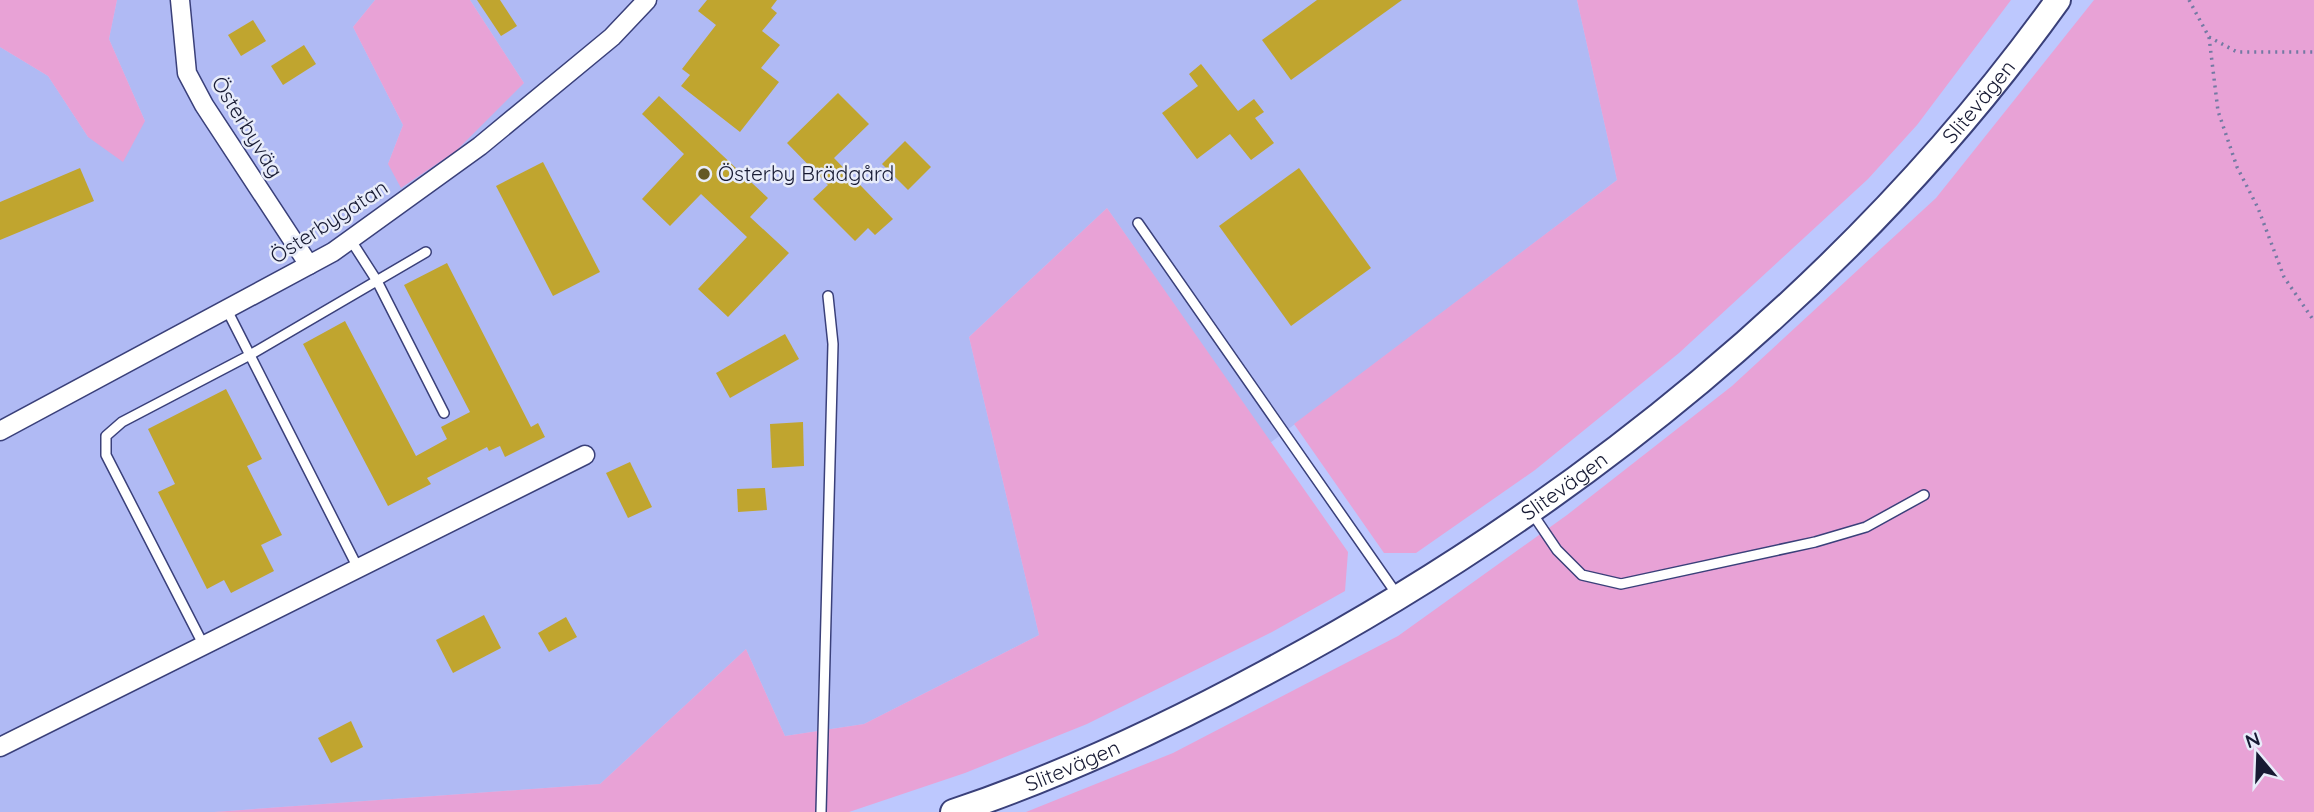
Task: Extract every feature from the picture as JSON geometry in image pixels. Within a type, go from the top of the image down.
[{"type":"main road","name":"Slitevägen","points":[[953,812],[1095,757],[1200,708],[1336,635],[1399,597],[1585,473],[1684,393],[1828,264],[1942,144],[2058,0]]},
{"type":"street","name":"Österbyväg","points":[[180,0],[187,73],[204,105],[309,265]]},
{"type":"street","name":"Österbygatan","points":[[0,431],[227,310],[351,239],[480,146],[612,37],[647,0]]},
{"type":"street","points":[[0,747],[585,455]]},
{"type":"lane","points":[[1138,223],[1399,597]]},
{"type":"lane","points":[[351,239],[377,281],[444,413]]},
{"type":"lane","points":[[203,644],[106,455],[106,436],[122,422],[250,355],[426,252]]},
{"type":"lane","points":[[821,812],[833,344],[828,296]]},
{"type":"lane","points":[[227,310],[358,568]]},
{"type":"lane","points":[[1531,511],[1557,550],[1582,575],[1621,584],[1815,542],[1866,527],[1924,495]]},
{"type":"path","points":[[2189,0],[2208,37],[2224,134],[2258,208],[2279,268],[2312,314],[2314,321]]},
{"type":"path","points":[[2208,37],[2237,52],[2314,52]]},
{"type":"shaded area","points":[[0,0],[117,0],[109,39],[145,121],[123,162],[88,137],[48,76],[0,47]]},
{"type":"shaded area","points":[[117,0],[375,0],[353,27],[403,125],[388,164],[524,83],[470,0],[1577,0],[1617,180],[1270,443],[1107,208],[969,337],[1039,635],[864,724],[785,736],[746,649],[600,784],[214,812],[0,812],[0,47],[48,76],[88,137],[145,121],[109,39]]},
{"type":"shaded area","points":[[375,0],[470,0],[524,83],[456,151],[401,188],[388,164],[403,125],[353,27]]},
{"type":"shaded area","points":[[1577,0],[2011,0],[1917,125],[1868,179],[1679,353],[1535,470],[1416,553],[1384,553],[1294,424],[1617,180]]},
{"type":"shaded area","points":[[2094,0],[2314,0],[2314,812],[1026,812],[1173,753],[1398,636],[1567,515],[1732,386],[1936,198]]},
{"type":"shaded area","points":[[1107,208],[1348,552],[1345,591],[1272,632],[1087,724],[965,773],[849,812],[214,812],[600,784],[746,649],[785,736],[864,724],[1039,635],[969,337]]},
{"type":"building","points":[[477,0],[500,0],[517,26],[501,36]]},
{"type":"building","points":[[707,0],[777,0],[771,8],[777,13],[762,31],[780,45],[761,68],[779,82],[740,132],[681,86],[690,75],[682,69],[716,25],[698,11]]},
{"type":"building","points":[[1317,0],[1402,0],[1291,80],[1262,40]]},
{"type":"building","points":[[253,20],[266,41],[241,56],[228,35]]},
{"type":"building","points":[[304,45],[316,64],[283,85],[271,66]]},
{"type":"building","points":[[1201,64],[1238,111],[1254,99],[1264,112],[1255,118],[1274,143],[1251,160],[1230,134],[1197,159],[1162,113],[1198,86],[1189,74]]},
{"type":"building","points":[[838,93],[869,124],[834,158],[893,219],[875,235],[868,228],[855,241],[813,199],[828,185],[787,143]]},
{"type":"building","name":"Österby Brädgård","points":[[659,96],[768,198],[750,217],[789,253],[728,317],[698,289],[747,237],[701,194],[670,226],[642,199],[684,154],[642,114]]},
{"type":"building","points":[[905,141],[931,167],[908,190],[882,164]]},
{"type":"building","points":[[543,162],[600,272],[553,296],[496,186]]},
{"type":"building","points":[[80,168],[94,201],[0,240],[0,202]]},
{"type":"building","points":[[1299,168],[1371,268],[1291,326],[1219,226]]},
{"type":"building","points":[[447,263],[531,427],[538,423],[545,437],[505,457],[500,446],[489,451],[487,447],[427,478],[431,484],[388,506],[303,344],[345,321],[416,456],[447,439],[441,427],[470,412],[404,285]]},
{"type":"building","points":[[785,334],[799,359],[730,398],[716,373]]},
{"type":"building","points":[[226,389],[262,459],[247,466],[282,535],[261,545],[274,571],[231,593],[224,580],[207,589],[158,492],[175,484],[148,429]]},
{"type":"building","points":[[803,422],[804,466],[772,468],[770,424]]},
{"type":"building","points":[[630,462],[652,507],[628,518],[606,473]]},
{"type":"building","points":[[765,488],[767,510],[738,512],[737,489]]},
{"type":"building","points":[[484,615],[501,648],[453,673],[436,640]]},
{"type":"building","points":[[566,617],[577,637],[549,652],[538,633]]},
{"type":"building","points":[[351,721],[363,747],[331,763],[318,738]]},
{"type":"place","name":"Österby Brädgård","points":[[704,174]]}]
